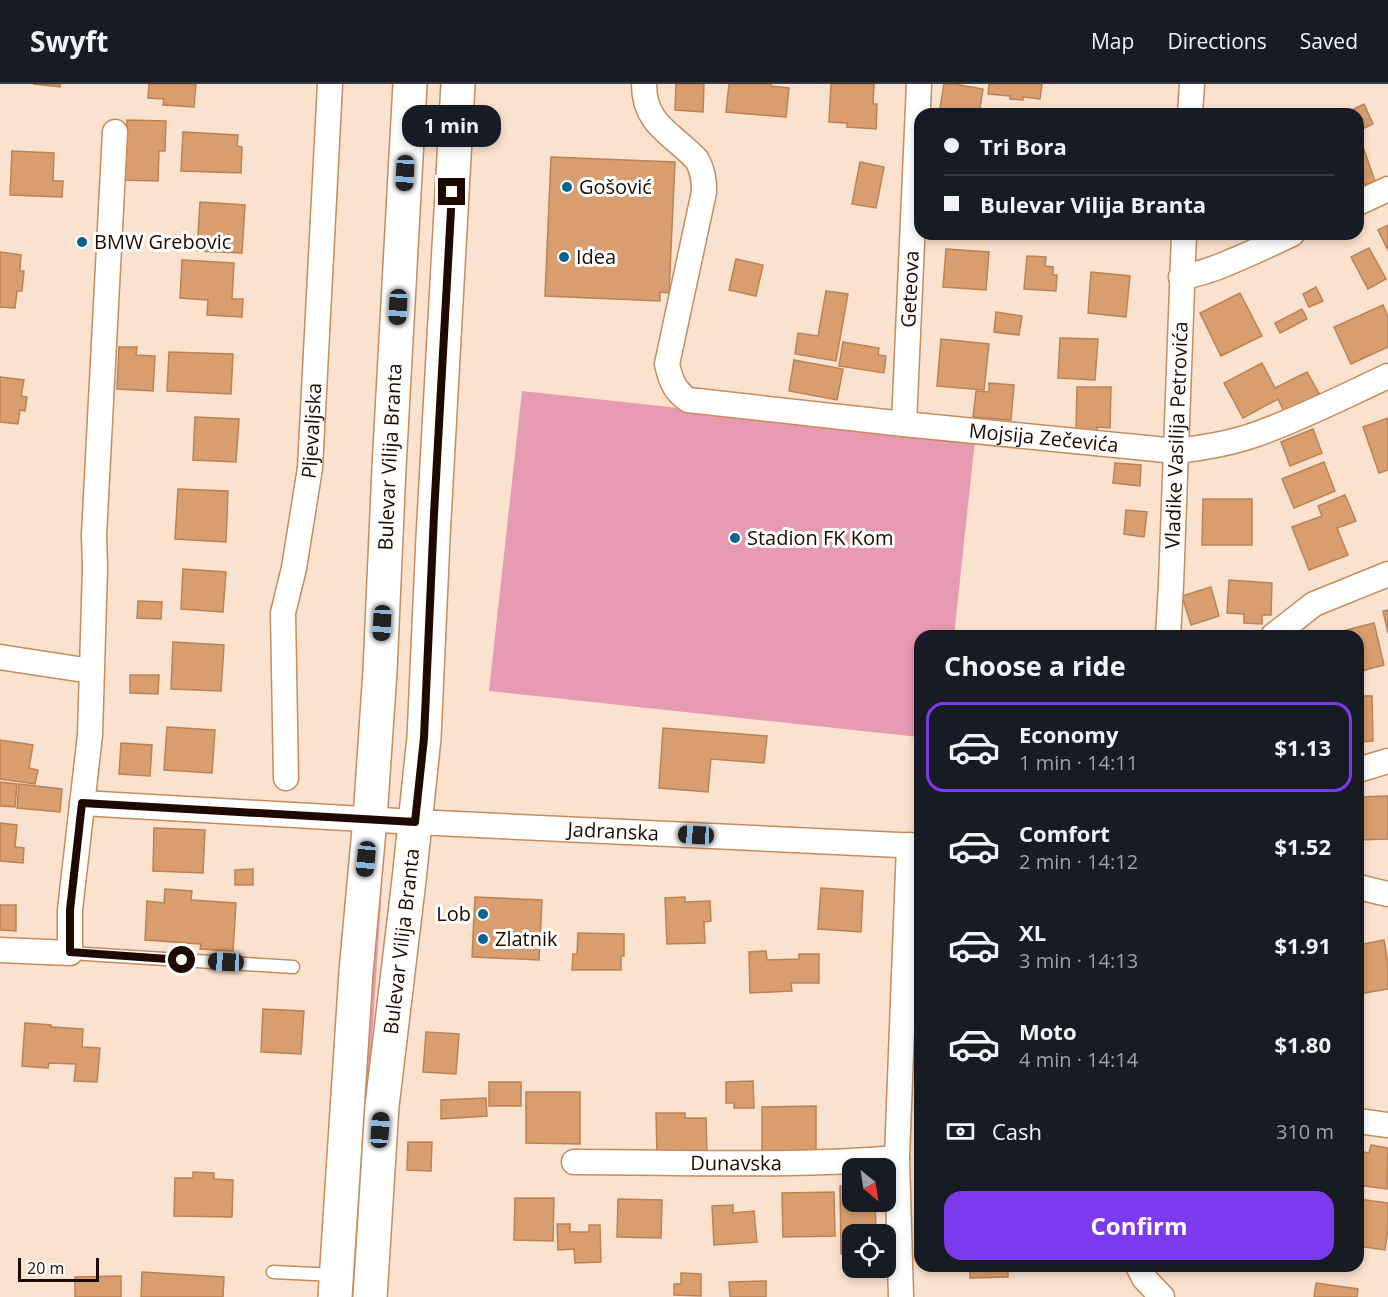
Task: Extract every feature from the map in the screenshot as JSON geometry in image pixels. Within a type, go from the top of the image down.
[{"type":"main road","name":"Bulevar Vilija Branta","points":[[336,1286],[355,984],[370,819],[380,671],[410,84]]},
{"type":"main road","name":"Bulevar Vilija Branta","points":[[370,1297],[382,1106],[424,738],[458,84]]},
{"type":"street","name":"Pljevaljska","points":[[286,778],[283,613],[294,568],[310,468],[330,84]]},
{"type":"street","name":"Mojsija Zečevića","points":[[644,84],[647,108],[653,118],[664,131],[697,160],[704,180],[704,192],[667,364],[671,380],[678,393],[688,400],[1176,451],[1196,449],[1256,435],[1388,376]]},
{"type":"street","name":"Geteova","points":[[918,108],[919,84]]},
{"type":"street","points":[[1190,108],[1192,84]]},
{"type":"street","points":[[0,950],[70,952],[70,910],[90,735],[94,535],[115,132]]},
{"type":"street","points":[[1364,200],[1388,189]]},
{"type":"street","name":"Geteova","points":[[904,424],[914,197]]},
{"type":"street","name":"Vladike Vasilija Petrovića","points":[[1168,630],[1184,240]]},
{"type":"street","points":[[1181,278],[1242,258],[1280,240]]},
{"type":"street","points":[[1281,630],[1314,604],[1388,574]]},
{"type":"street","points":[[0,657],[92,671]]},
{"type":"street","points":[[1364,768],[1388,761]]},
{"type":"street","name":"Jadranska","points":[[82,803],[415,822],[914,845]]},
{"type":"street","points":[[901,1297],[897,1158],[914,845]]},
{"type":"street","points":[[1364,888],[1388,894]]},
{"type":"street","points":[[1364,1122],[1388,1125]]},
{"type":"street","name":"Dunavska","points":[[574,1162],[762,1163],[897,1158]]},
{"type":"street","points":[[1141,1272],[1162,1297]]},
{"type":"lane","points":[[70,952],[293,966]]},
{"type":"lane","points":[[273,1272],[336,1286]]},
{"type":"shaded area","name":"Stadion FK Kom","points":[[522,391],[975,440],[955,630],[914,630],[914,736],[489,691]]},
{"type":"shaded area","points":[[375,886],[382,887],[370,1071],[365,1297],[348,1297]]},
{"type":"building","points":[[33,84],[60,84],[60,87]]},
{"type":"building","points":[[149,84],[196,84],[194,107],[163,105],[164,99],[148,98]]},
{"type":"building","points":[[676,84],[704,84],[703,112],[675,110]]},
{"type":"building","points":[[729,84],[771,84],[771,86],[789,88],[786,117],[726,112]]},
{"type":"building","points":[[831,84],[874,84],[873,104],[877,104],[876,129],[847,127],[847,123],[829,122]]},
{"type":"building","points":[[944,84],[983,89],[980,108],[940,108]]},
{"type":"building","points":[[989,84],[1042,84],[1040,99],[1023,97],[1023,100],[1010,99],[1010,96],[988,94]]},
{"type":"building","points":[[1364,104],[1373,124],[1364,128],[1364,108],[1356,108]]},
{"type":"building","points":[[127,120],[166,121],[165,151],[159,151],[158,181],[125,180]]},
{"type":"building","points":[[183,132],[238,135],[237,146],[242,147],[241,173],[181,171]]},
{"type":"building","points":[[1364,150],[1375,181],[1364,185]]},
{"type":"building","points":[[12,151],[54,153],[53,181],[63,181],[62,197],[10,195]]},
{"type":"building","points":[[551,157],[675,162],[669,293],[660,292],[660,301],[545,296]]},
{"type":"building","points":[[860,162],[884,167],[876,208],[852,204]]},
{"type":"building","points":[[200,202],[245,205],[242,253],[197,251]]},
{"type":"building","points":[[1388,225],[1388,250],[1378,230]]},
{"type":"building","points":[[1369,248],[1386,279],[1368,289],[1351,257]]},
{"type":"building","points":[[946,249],[989,252],[986,290],[943,287]]},
{"type":"building","points":[[0,252],[21,255],[20,271],[24,271],[22,291],[17,291],[15,308],[0,307]]},
{"type":"building","points":[[1027,256],[1046,257],[1045,266],[1053,267],[1053,275],[1057,275],[1056,291],[1024,289]]},
{"type":"building","points":[[736,259],[763,265],[756,296],[729,290]]},
{"type":"building","points":[[182,260],[234,263],[232,299],[243,299],[242,317],[207,315],[208,300],[180,298]]},
{"type":"building","points":[[1091,272],[1130,276],[1126,317],[1088,313]]},
{"type":"building","points":[[1316,287],[1323,301],[1309,307],[1303,294]]},
{"type":"building","points":[[826,291],[848,294],[836,361],[795,354],[798,333],[818,336]]},
{"type":"building","points":[[1240,293],[1262,336],[1221,356],[1200,313]]},
{"type":"building","points":[[1383,305],[1388,317],[1388,347],[1351,364],[1334,327]]},
{"type":"building","points":[[1302,309],[1307,319],[1280,333],[1275,323]]},
{"type":"building","points":[[996,312],[1022,316],[1019,335],[994,332]]},
{"type":"building","points":[[1060,338],[1098,339],[1095,380],[1058,378]]},
{"type":"building","points":[[941,339],[989,344],[984,390],[937,386]]},
{"type":"building","points":[[843,342],[879,348],[878,355],[886,356],[884,373],[839,366]]},
{"type":"building","points":[[119,347],[137,347],[136,355],[155,356],[153,391],[117,389]]},
{"type":"building","points":[[169,352],[233,354],[231,394],[167,391]]},
{"type":"building","points":[[794,360],[843,369],[837,400],[789,391]]},
{"type":"building","points":[[1262,363],[1275,388],[1307,372],[1321,397],[1286,416],[1278,399],[1243,418],[1224,383]]},
{"type":"building","points":[[0,377],[24,380],[21,396],[27,397],[25,411],[20,410],[18,424],[0,422]]},
{"type":"building","points":[[989,383],[1014,385],[1011,420],[973,417],[976,391],[989,392]]},
{"type":"building","points":[[1077,387],[1111,387],[1110,428],[1097,427],[1097,432],[1076,431]]},
{"type":"building","points":[[195,417],[239,419],[236,462],[193,460]]},
{"type":"building","points":[[1388,418],[1388,470],[1379,473],[1363,427]]},
{"type":"building","points":[[1313,429],[1322,453],[1290,466],[1281,442]]},
{"type":"building","points":[[1324,462],[1335,491],[1294,508],[1282,479]]},
{"type":"building","points":[[1115,463],[1141,465],[1140,486],[1113,483]]},
{"type":"building","points":[[178,489],[228,491],[226,542],[175,539]]},
{"type":"building","points":[[1345,495],[1356,521],[1337,528],[1348,555],[1309,570],[1292,527],[1322,516],[1318,506]]},
{"type":"building","points":[[1203,499],[1252,499],[1252,545],[1202,545]]},
{"type":"building","points":[[1126,510],[1147,512],[1144,537],[1124,534]]},
{"type":"building","points":[[183,569],[226,572],[223,612],[181,609]]},
{"type":"building","points":[[1229,580],[1272,583],[1271,615],[1262,615],[1262,624],[1244,623],[1244,614],[1227,613]]},
{"type":"building","points":[[1211,587],[1219,616],[1191,625],[1182,596]]},
{"type":"building","points":[[138,601],[162,602],[161,619],[137,618]]},
{"type":"building","points":[[1388,610],[1388,633],[1383,611]]},
{"type":"building","points":[[1374,623],[1384,665],[1364,670],[1364,630],[1347,630]]},
{"type":"building","points":[[173,642],[224,645],[221,691],[171,689]]},
{"type":"building","points":[[130,675],[159,675],[158,694],[130,693]]},
{"type":"building","points":[[1364,696],[1372,696],[1373,741],[1364,742]]},
{"type":"building","points":[[167,727],[215,730],[212,773],[164,770]]},
{"type":"building","points":[[663,728],[767,736],[764,763],[711,759],[708,792],[659,788]]},
{"type":"building","points":[[0,740],[33,745],[29,768],[38,770],[35,784],[0,779]]},
{"type":"building","points":[[121,743],[152,745],[150,776],[119,774]]},
{"type":"building","points":[[0,782],[17,784],[15,807],[0,806]]},
{"type":"building","points":[[19,784],[62,789],[60,812],[17,808]]},
{"type":"building","points":[[1388,796],[1388,839],[1364,840],[1364,797]]},
{"type":"building","points":[[0,823],[17,825],[15,847],[24,848],[23,863],[0,861]]},
{"type":"building","points":[[154,828],[205,830],[203,873],[153,871]]},
{"type":"building","points":[[253,869],[253,885],[235,885],[235,870]]},
{"type":"building","points":[[821,888],[863,891],[861,932],[818,929]]},
{"type":"building","points":[[165,889],[192,891],[191,900],[236,903],[233,951],[200,949],[201,944],[145,940],[147,901],[164,903]]},
{"type":"building","points":[[475,897],[542,900],[539,960],[472,957]]},
{"type":"building","points":[[685,897],[685,902],[710,901],[711,921],[704,922],[705,943],[667,944],[665,898]]},
{"type":"building","points":[[0,905],[16,905],[16,931],[0,930]]},
{"type":"building","points":[[578,933],[624,934],[624,956],[621,956],[621,970],[572,970],[573,954],[577,954]]},
{"type":"building","points":[[1384,940],[1388,963],[1388,989],[1364,993],[1364,944]]},
{"type":"building","points":[[766,951],[767,960],[799,959],[799,954],[819,954],[819,983],[791,983],[792,991],[750,993],[749,952]]},
{"type":"building","points":[[263,1009],[304,1011],[301,1054],[261,1052]]},
{"type":"building","points":[[25,1023],[83,1029],[82,1047],[100,1048],[97,1082],[74,1081],[76,1064],[49,1063],[48,1068],[22,1066]]},
{"type":"building","points":[[426,1032],[459,1034],[456,1074],[423,1072]]},
{"type":"building","points":[[753,1081],[754,1108],[734,1108],[734,1103],[726,1103],[726,1082]]},
{"type":"building","points":[[489,1082],[521,1082],[521,1106],[489,1106]]},
{"type":"building","points":[[526,1092],[580,1092],[580,1144],[526,1143]]},
{"type":"building","points":[[486,1098],[487,1116],[441,1119],[441,1100]]},
{"type":"building","points":[[816,1106],[816,1151],[762,1152],[762,1107]]},
{"type":"building","points":[[656,1113],[685,1113],[685,1118],[706,1118],[707,1155],[657,1156]]},
{"type":"building","points":[[408,1142],[432,1142],[431,1171],[407,1170]]},
{"type":"building","points":[[1371,1145],[1388,1148],[1387,1189],[1364,1186],[1364,1152],[1369,1153]]},
{"type":"building","points":[[193,1172],[214,1173],[214,1179],[233,1180],[232,1217],[174,1216],[175,1178],[193,1178]]},
{"type":"building","points":[[840,1186],[842,1186],[842,1212],[875,1212],[876,1224],[842,1224],[841,1254]]},
{"type":"building","points":[[834,1192],[835,1236],[783,1237],[782,1193]]},
{"type":"building","points":[[515,1198],[554,1198],[553,1241],[514,1240]]},
{"type":"building","points":[[618,1199],[662,1200],[661,1238],[617,1237]]},
{"type":"building","points":[[1364,1200],[1388,1203],[1385,1250],[1364,1247]]},
{"type":"building","points":[[733,1205],[733,1213],[754,1211],[757,1242],[714,1245],[712,1206]]},
{"type":"building","points":[[557,1224],[570,1224],[570,1232],[589,1232],[589,1225],[600,1225],[601,1262],[575,1263],[574,1249],[558,1250]]},
{"type":"building","points":[[142,1272],[224,1277],[223,1297],[141,1297]]},
{"type":"building","points":[[970,1272],[1008,1272],[1008,1277],[970,1278]]},
{"type":"building","points":[[681,1273],[701,1274],[701,1296],[674,1295],[674,1284],[681,1284]]},
{"type":"building","points":[[121,1276],[121,1297],[75,1297],[75,1277]]},
{"type":"building","points":[[766,1281],[766,1297],[730,1297],[729,1282]]},
{"type":"building","points":[[1316,1283],[1358,1289],[1357,1297],[1314,1297]]},
{"type":"place","name":"Gošović","points":[[567,187]]},
{"type":"place","name":"BMW Grebovic","points":[[82,242]]},
{"type":"place","name":"Idea","points":[[564,257]]},
{"type":"place","name":"Stadion FK Kom","points":[[735,538]]},
{"type":"place","name":"Lob","points":[[483,914]]},
{"type":"place","name":"Zlatnik","points":[[483,939]]},
{"type":"route","points":[[182,960],[70,952],[70,910],[82,803],[415,822],[424,738],[452,192]]}]
